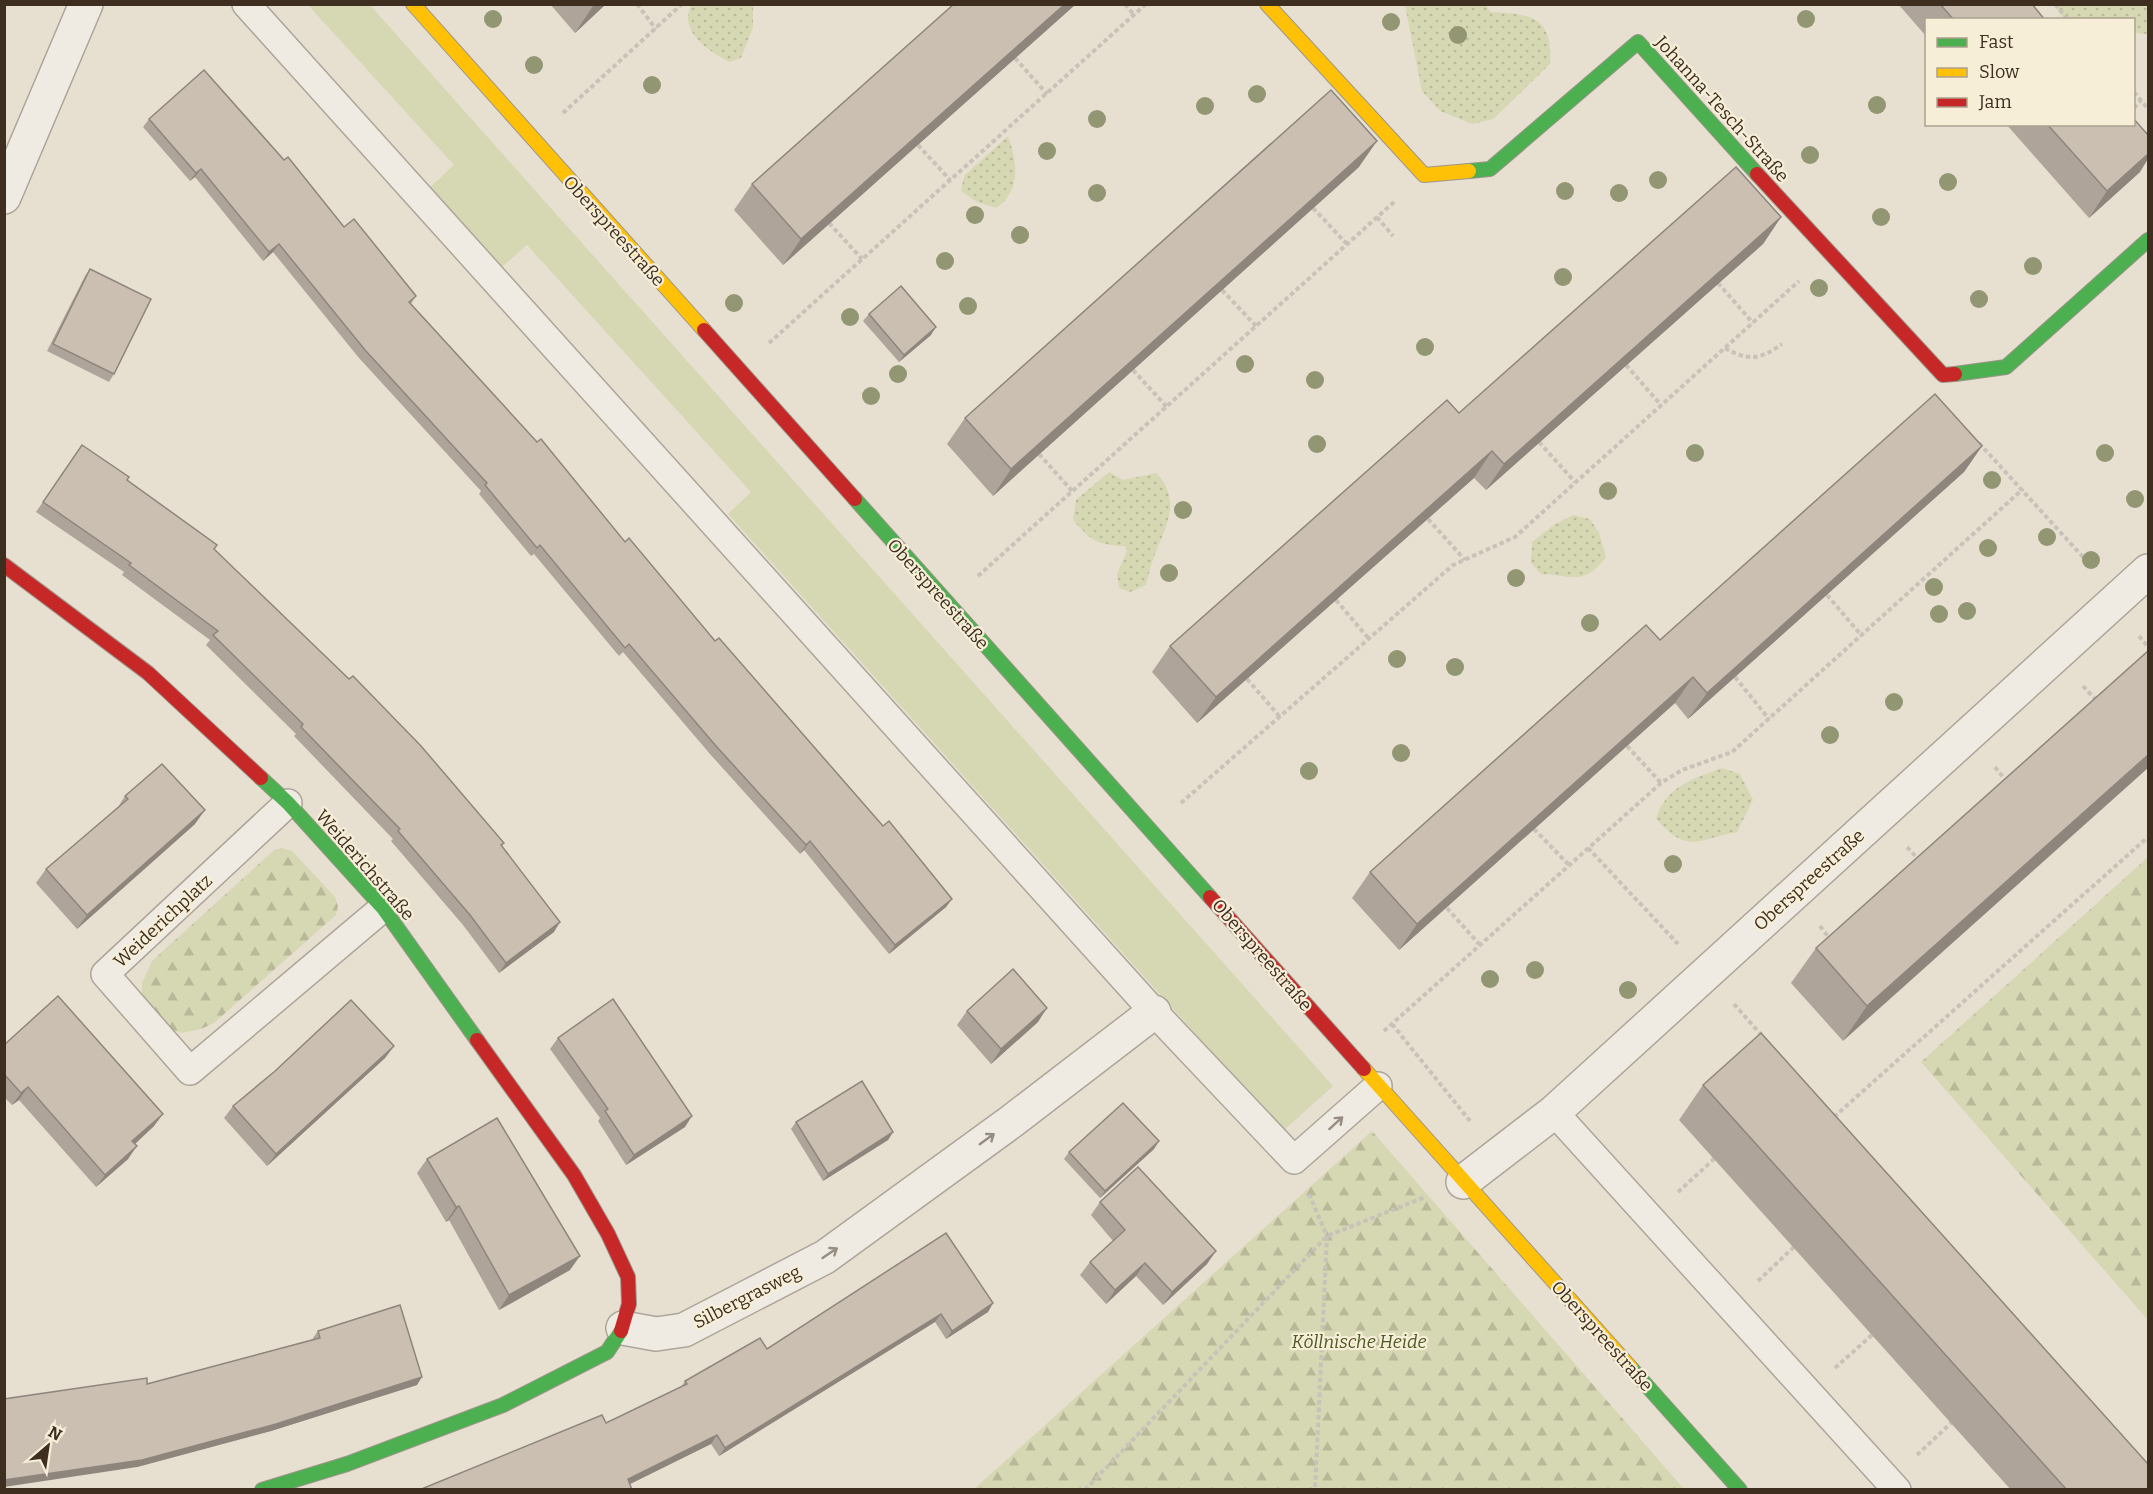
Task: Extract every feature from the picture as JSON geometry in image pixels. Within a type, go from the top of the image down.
[{"type":"street","points":[[4,197],[86,4]]},
{"type":"street","name":"Oberspreestraße","points":[[413,4],[532,141],[1151,829],[1353,1059],[1740,1490]]},
{"type":"street","points":[[1267,4],[1424,175]]},
{"type":"street","name":"Johanna-Tesch-Straße","points":[[1424,175],[1490,169],[1638,42],[1829,254],[1943,375],[2006,367],[2148,240]]},
{"type":"street","name":"Weiderichstraße","points":[[4,565],[148,673],[288,803],[383,908],[580,1185],[608,1234],[628,1277],[629,1304],[623,1328]]},
{"type":"street","name":"Oberspreestraße","points":[[1463,1182],[1554,1112],[2148,571]]},
{"type":"street","name":"Silbergrasweg","points":[[623,1328],[656,1334],[684,1330],[825,1257],[1012,1121],[1154,1012]]},
{"type":"street","points":[[262,1490],[347,1464],[503,1405],[607,1352],[623,1328]]},
{"type":"lane","points":[[246,4],[1154,1012],[1294,1160],[1378,1086]]},
{"type":"lane","name":"Weiderichplatz","points":[[288,803],[105,974],[190,1071],[383,908]]},
{"type":"lane","points":[[1554,1112],[1897,1490]]},
{"type":"path","points":[[637,4],[656,29]]},
{"type":"path","points":[[532,141],[682,4]]},
{"type":"path","points":[[1125,4],[1134,15]]},
{"type":"path","points":[[738,370],[1146,4]]},
{"type":"path","points":[[2055,4],[2066,18]]},
{"type":"path","points":[[1015,58],[1047,94]]},
{"type":"path","points":[[2135,94],[2148,109]]},
{"type":"path","points":[[2135,106],[2141,100]]},
{"type":"path","points":[[918,145],[950,180]]},
{"type":"path","points":[[946,603],[1424,175]]},
{"type":"path","points":[[1312,208],[1347,244]]},
{"type":"path","points":[[1377,217],[1393,236]]},
{"type":"path","points":[[829,223],[862,259]]},
{"type":"path","points":[[1151,829],[1453,566],[1515,537],[1829,254]]},
{"type":"path","points":[[1718,284],[1753,323]]},
{"type":"path","points":[[1222,290],[1256,326]]},
{"type":"path","points":[[1725,348],[1738,356],[1763,357],[1782,344]]},
{"type":"path","points":[[1626,365],[1661,405]]},
{"type":"path","points":[[1133,370],[1167,407]]},
{"type":"path","points":[[1539,442],[1575,482]]},
{"type":"path","points":[[1978,442],[2023,489],[2118,597]]},
{"type":"path","points":[[1039,454],[1072,492]]},
{"type":"path","points":[[1353,1059],[1661,783],[1682,770],[1732,752],[2023,489]]},
{"type":"path","points":[[1428,519],[1465,560]]},
{"type":"path","points":[[1827,594],[1862,636]]},
{"type":"path","points":[[1336,600],[1369,639]]},
{"type":"path","points":[[1734,677],[1769,719]]},
{"type":"path","points":[[1247,679],[1280,717]]},
{"type":"path","points":[[2081,684],[2102,706]]},
{"type":"path","points":[[1627,746],[1661,783]]},
{"type":"path","points":[[1992,763],[2011,787]]},
{"type":"path","points":[[1534,829],[1569,866]]},
{"type":"path","points":[[1834,1117],[2148,837]]},
{"type":"path","points":[[1901,841],[1924,865]]},
{"type":"path","points":[[1588,848],[1764,1038]]},
{"type":"path","points":[[1447,908],[1479,944]]},
{"type":"path","points":[[1826,1108],[1842,1126]]},
{"type":"path","points":[[1676,1195],[1714,1159]]},
{"type":"path","points":[[1294,1160],[1327,1236],[1315,1490]]},
{"type":"path","points":[[1085,1490],[1327,1236],[1463,1182]]},
{"type":"path","points":[[1755,1283],[1794,1247]]},
{"type":"path","points":[[1832,1370],[1872,1335]]},
{"type":"path","points":[[1912,1459],[1951,1423]]},
{"type":"green space","points":[[308,5],[370,5],[1333,1086],[1283,1131],[728,514],[751,492],[527,245],[502,267],[429,188],[454,165]]},
{"type":"green space","points":[[691,5],[753,5],[753,27],[741,58],[729,62],[698,40],[689,24],[688,15]]},
{"type":"green space","points":[[1405,5],[1486,5],[1490,12],[1528,17],[1537,21],[1548,36],[1550,64],[1493,119],[1472,124],[1440,111],[1422,91]]},
{"type":"green space","points":[[2054,5],[2148,5],[2148,34],[2135,33],[2135,18],[2063,18]]},
{"type":"green space","points":[[1008,136],[1014,156],[1014,184],[1004,201],[996,208],[977,202],[961,191],[964,176]]},
{"type":"green space","points":[[1109,472],[1123,480],[1156,473],[1169,494],[1167,525],[1151,564],[1146,585],[1130,592],[1119,588],[1117,574],[1127,551],[1125,546],[1095,540],[1073,520],[1076,500]]},
{"type":"green space","points":[[1573,515],[1590,519],[1599,533],[1606,557],[1598,566],[1583,576],[1541,574],[1531,563],[1532,542],[1555,524]]},
{"type":"green space","points":[[1722,768],[1740,774],[1753,800],[1737,832],[1701,841],[1685,841],[1676,837],[1656,819],[1666,799],[1674,791],[1691,780]]},
{"type":"green space","points":[[281,848],[292,851],[335,897],[338,906],[336,915],[214,1023],[201,1029],[182,1033],[167,1029],[142,996],[142,983],[152,961],[273,851]]},
{"type":"green space","points":[[2148,857],[2148,1320],[1921,1062]]},
{"type":"green space","name":"Köllnische Heide","points":[[1372,1131],[1684,1489],[974,1489]]},
{"type":"building","points":[[954,4],[1065,4],[801,239],[752,184]]},
{"type":"building","points":[[1940,4],[2032,4],[2043,18],[1952,18]]},
{"type":"building","points":[[204,70],[284,160],[288,157],[344,227],[354,219],[416,296],[409,302],[537,442],[541,439],[625,542],[629,538],[715,641],[719,638],[883,826],[889,821],[952,899],[895,945],[810,841],[806,845],[716,746],[629,644],[625,648],[540,545],[537,548],[485,485],[487,483],[365,350],[279,244],[269,252],[201,169],[196,173],[149,119]]},
{"type":"building","points":[[1331,90],[1377,141],[1011,469],[965,418]]},
{"type":"building","points":[[2135,120],[2148,135],[2148,154],[2107,191],[2049,126],[2135,126]]},
{"type":"building","points":[[1736,167],[1781,217],[1504,464],[1492,451],[1216,697],[1170,646],[1447,400],[1459,413]]},
{"type":"building","points":[[90,269],[151,299],[114,374],[53,344]]},
{"type":"building","points":[[901,286],[936,327],[904,355],[869,314]]},
{"type":"building","points":[[1935,394],[1982,446],[1707,693],[1693,677],[1417,924],[1370,872],[1646,625],[1660,640]]},
{"type":"building","points":[[82,445],[129,477],[127,480],[217,545],[214,549],[349,679],[353,676],[421,746],[504,843],[501,845],[560,922],[506,963],[470,915],[398,831],[400,829],[301,727],[303,724],[213,635],[218,631],[129,565],[131,563],[43,502]]},
{"type":"building","points":[[2148,651],[2148,755],[1867,1006],[1816,948]]},
{"type":"building","points":[[162,764],[205,810],[87,915],[46,869],[128,799],[125,796]]},
{"type":"building","points":[[1013,969],[1047,1008],[1001,1049],[967,1011]]},
{"type":"building","points":[[58,996],[163,1114],[132,1141],[137,1146],[105,1175],[28,1087],[21,1093],[4,1074],[4,1045]]},
{"type":"building","points":[[613,999],[692,1116],[634,1155],[605,1111],[608,1109],[558,1038]]},
{"type":"building","points":[[351,1000],[394,1046],[276,1154],[233,1106],[274,1072]]},
{"type":"building","points":[[1761,1033],[2148,1464],[2148,1490],[2067,1490],[1703,1085]]},
{"type":"building","points":[[862,1081],[893,1132],[828,1174],[796,1122]]},
{"type":"building","points":[[1123,1103],[1159,1141],[1105,1191],[1069,1152]]},
{"type":"building","points":[[497,1118],[580,1256],[509,1295],[459,1206],[456,1207],[427,1159]]},
{"type":"building","points":[[1138,1167],[1216,1251],[1172,1292],[1145,1263],[1115,1290],[1090,1262],[1125,1230],[1100,1202]]},
{"type":"building","points":[[946,1233],[993,1303],[952,1331],[941,1314],[725,1448],[717,1435],[628,1479],[632,1490],[419,1490],[602,1415],[606,1423],[687,1384],[685,1381],[760,1338],[767,1349]]},
{"type":"building","points":[[400,1305],[422,1377],[276,1424],[142,1460],[4,1480],[4,1399],[147,1378],[147,1384],[320,1338],[318,1331]]},
{"type":"traffic: fast","points":[[1469,171],[1490,169],[1638,42],[1757,174]]},
{"type":"traffic: fast","points":[[1955,374],[2006,367],[2148,240]]},
{"type":"traffic: fast","points":[[855,499],[1210,897]]},
{"type":"traffic: fast","points":[[261,778],[288,803],[383,908],[477,1040]]},
{"type":"traffic: fast","points":[[262,1490],[347,1464],[503,1405],[607,1352],[621,1331]]},
{"type":"traffic: fast","points":[[1631,1368],[1740,1490]]},
{"type":"traffic: slow","points":[[413,4],[704,330]]},
{"type":"traffic: slow","points":[[1267,4],[1424,175],[1469,171]]},
{"type":"traffic: slow","points":[[1364,1069],[1631,1368]]},
{"type":"traffic: jam","points":[[1757,174],[1943,375],[1955,374]]},
{"type":"traffic: jam","points":[[704,330],[855,499]]},
{"type":"traffic: jam","points":[[4,565],[148,673],[261,778]]},
{"type":"traffic: jam","points":[[1210,897],[1364,1069]]},
{"type":"traffic: jam","points":[[477,1040],[574,1175],[608,1234],[628,1277],[629,1304],[621,1331]]}]
